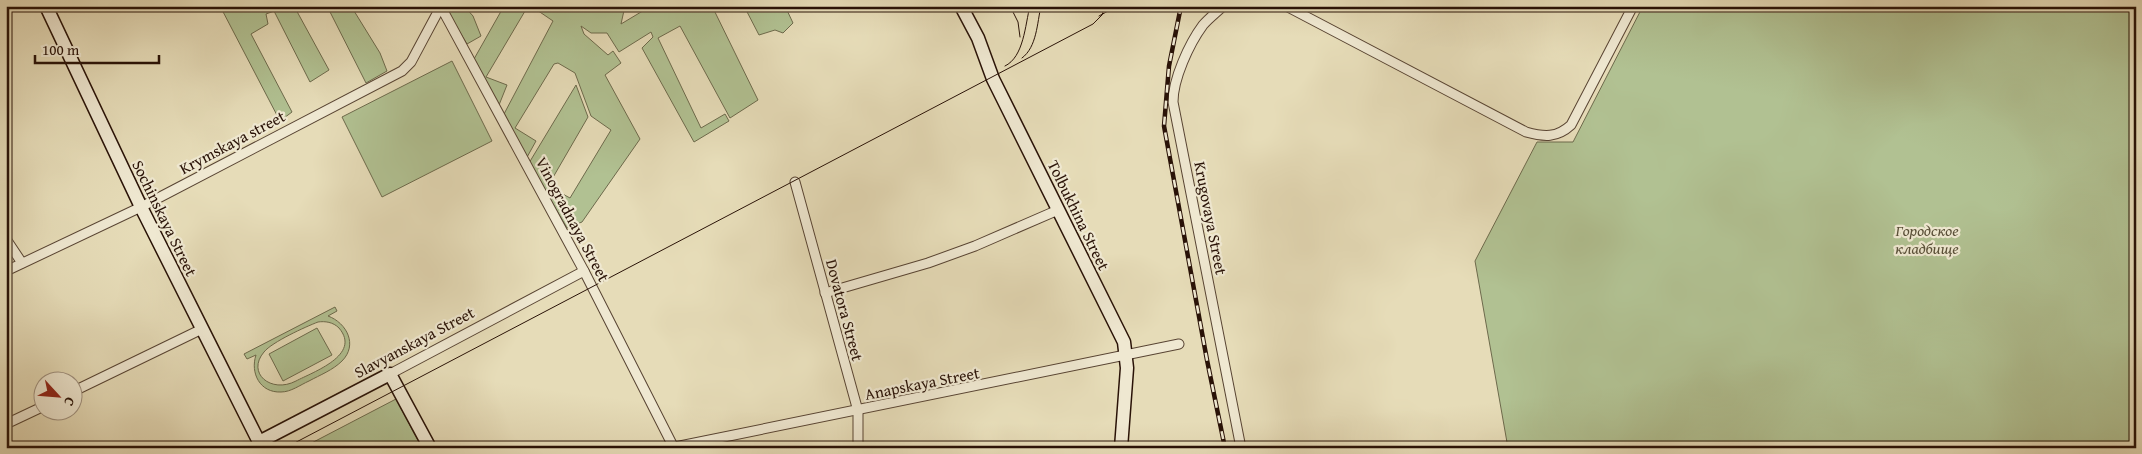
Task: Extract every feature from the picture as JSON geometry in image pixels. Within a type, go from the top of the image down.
[{"type":"street","name":"Sochinskaya Street","points":[[46,6],[141,207],[259,442]]},
{"type":"street","name":"Krymskaya street","points":[[6,271],[141,207],[402,71],[411,62],[441,6]]},
{"type":"street","name":"Vinogradnaya Street","points":[[441,6],[584,271],[673,448]]},
{"type":"street","name":"Tolbukhina Street","points":[[961,6],[978,38],[993,79],[1124,342],[1126,356],[1122,448]]},
{"type":"street","name":"Krugovaya Street","points":[[1223,6],[1203,26],[1188,53],[1180,71],[1173,102],[1242,448]]},
{"type":"street","points":[[1286,6],[1526,132],[1544,137],[1562,134],[1570,125],[1633,6]]},
{"type":"street","name":"Dovatora Street","points":[[795,182],[858,411],[858,448]]},
{"type":"street","points":[[824,293],[936,260],[976,246],[1058,210]]},
{"type":"street","points":[[6,239],[22,262]]},
{"type":"street","name":"Slavyanskaya Street","points":[[259,442],[584,271]]},
{"type":"street","points":[[82,387],[202,330]]},
{"type":"street","name":"Anapskaya Street","points":[[673,448],[1179,344]]},
{"type":"street","points":[[390,374],[430,448]]},
{"type":"street","points":[[6,424],[32,412]]},
{"type":"green space","points":[[220,6],[294,6],[329,70],[310,82],[274,11],[266,14],[268,24],[251,34],[292,112],[280,121]]},
{"type":"green space","points":[[327,6],[351,6],[380,53],[387,71],[366,83]]},
{"type":"green space","points":[[444,6],[464,6],[473,16],[481,36],[467,44]]},
{"type":"green space","points":[[504,6],[528,6],[486,77],[507,85],[499,105],[474,59]]},
{"type":"green space","points":[[531,6],[625,6],[621,24],[651,6],[712,6],[758,100],[730,118],[680,26],[658,38],[701,128],[725,114],[729,121],[694,142],[642,48],[653,37],[651,32],[619,52],[607,33],[591,33],[581,26],[584,34],[608,55],[613,51],[621,63],[605,75],[640,139],[582,222],[567,228],[529,163],[576,85],[588,117],[548,186],[570,198],[611,130],[591,116],[575,73],[558,63],[554,64],[515,128],[536,141],[526,159],[504,114],[553,21]]},
{"type":"green space","points":[[744,6],[785,6],[793,23],[783,33],[775,30],[759,35]]},
{"type":"green space","name":"Городское кладбище","points":[[1643,6],[2136,6],[2136,448],[1508,448],[1475,261],[1537,142],[1573,142]]},
{"type":"green space","points":[[452,61],[492,141],[382,197],[342,117]]},
{"type":"green space","points":[[335,307],[337,311],[328,316],[335,319],[345,329],[350,342],[347,355],[342,361],[326,372],[285,392],[267,389],[262,385],[258,381],[254,369],[256,355],[247,359],[244,354]],"holes":[[[318,322],[332,323],[339,328],[344,338],[344,346],[340,354],[323,367],[287,384],[278,385],[264,379],[258,367],[259,360],[264,352],[289,335]]]},
{"type":"green space","points":[[317,328],[332,355],[283,381],[269,354]]},
{"type":"green space","points":[[396,399],[422,448],[302,448]]},
{"type":"tram line","points":[[1010,6],[1018,22],[1020,37]]},
{"type":"tram line","points":[[1005,66],[1011,62],[1020,48],[1030,6]]},
{"type":"tram line","points":[[1022,58],[1031,48],[1034,41],[1041,6]]},
{"type":"tram line","points":[[285,448],[1093,24],[1102,15],[1105,6]]},
{"type":"tram line","points":[[1099,16],[1117,6]]},
{"type":"railway","points":[[1181,6],[1169,66],[1164,126],[1225,448]]}]
